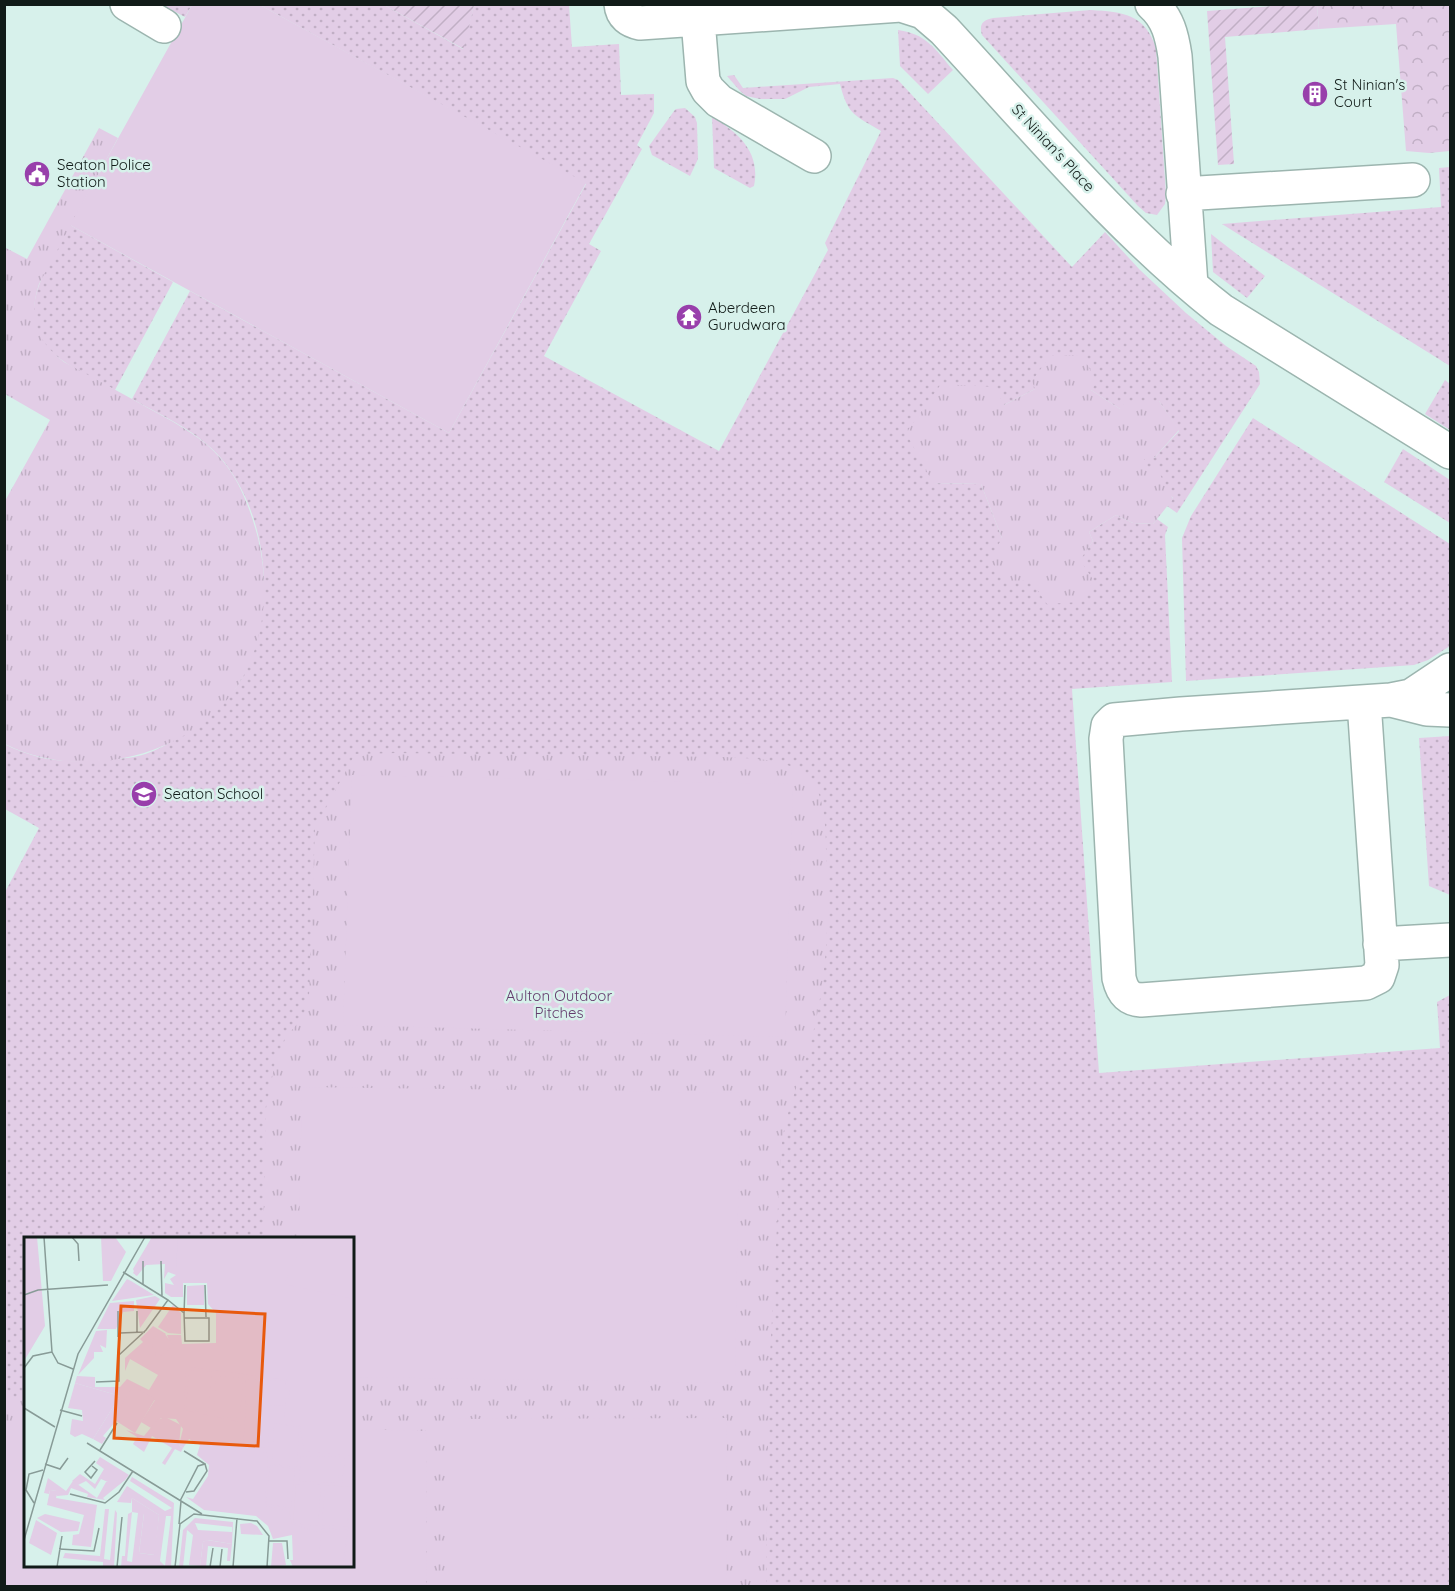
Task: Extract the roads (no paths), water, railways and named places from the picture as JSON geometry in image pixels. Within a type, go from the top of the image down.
[{"type":"lane","points":[[127,4],[164,26]]},
{"type":"lane","name":"St Ninian's Place","points":[[621,4],[621,9],[627,18],[634,22],[647,23],[903,5],[923,12],[933,19],[1129,230],[1191,285],[1221,310],[1450,452]]},
{"type":"lane","points":[[1152,4],[1165,19],[1175,56],[1191,285]]},
{"type":"lane","points":[[698,20],[703,81],[708,90],[719,101],[814,156]]},
{"type":"lane","points":[[1183,194],[1413,180]]},
{"type":"lane","points":[[1377,701],[1380,944],[1378,977],[1366,982],[1141,1000],[1132,999],[1126,994],[1119,978],[1106,739],[1108,726],[1114,720],[1377,701],[1411,696],[1450,670]]},
{"type":"lane","points":[[1377,701],[1427,709],[1450,710]]},
{"type":"lane","points":[[1380,944],[1450,940]]},
{"type":"place","name":"St Ninian's Court","points":[[1315,94]]},
{"type":"place","name":"Seaton Police Station","points":[[37,174]]},
{"type":"place","name":"Aberdeen Gurudwara","points":[[689,317]]},
{"type":"place","name":"Seaton School","points":[[144,794]]},
{"type":"park label","name":"Aulton Outdoor Pitches","points":[[559,1004]]}]
